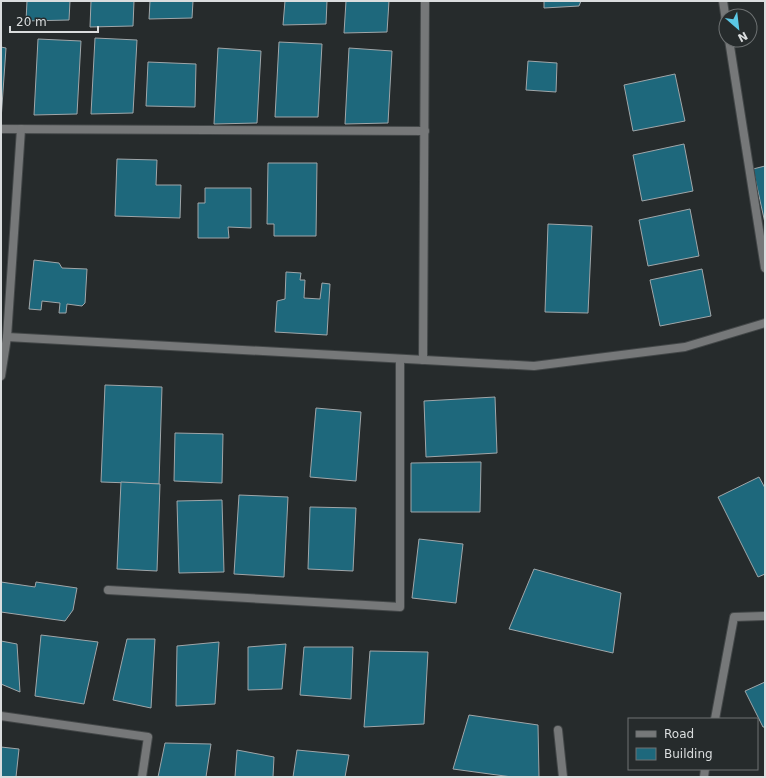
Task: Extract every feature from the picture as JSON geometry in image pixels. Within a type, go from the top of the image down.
[{"type":"street","points":[[424,360],[425,1]]},
{"type":"street","points":[[730,48],[765,268]]},
{"type":"street","points":[[1,129],[425,131]]},
{"type":"street","points":[[1,376],[7,337],[21,129]]},
{"type":"street","points":[[7,337],[534,366],[685,347],[765,323]]},
{"type":"street","points":[[108,590],[400,607],[400,358]]},
{"type":"street","points":[[715,718],[734,617],[765,616]]},
{"type":"street","points":[[1,716],[148,737],[142,777]]},
{"type":"street","points":[[558,730],[562,777]]},
{"type":"building","points":[[27,1],[70,1],[69,20],[26,21]]},
{"type":"building","points":[[91,1],[134,1],[133,26],[90,27]]},
{"type":"building","points":[[150,1],[193,1],[192,18],[149,19]]},
{"type":"building","points":[[285,1],[327,1],[326,24],[283,25]]},
{"type":"building","points":[[346,1],[389,1],[387,32],[344,33]]},
{"type":"building","points":[[544,1],[581,1],[579,6],[544,8]]},
{"type":"building","points":[[95,38],[137,40],[133,113],[91,114]]},
{"type":"building","points":[[38,39],[81,41],[77,114],[34,115]]},
{"type":"building","points":[[279,42],[322,44],[318,117],[275,117]]},
{"type":"building","points":[[1,47],[6,48],[1,120]]},
{"type":"building","points":[[218,48],[261,51],[257,123],[214,124]]},
{"type":"building","points":[[349,48],[392,51],[388,123],[345,124]]},
{"type":"building","points":[[528,61],[557,63],[556,92],[526,90]]},
{"type":"building","points":[[148,62],[196,64],[195,107],[146,106]]},
{"type":"building","points":[[675,74],[685,121],[633,131],[624,85]]},
{"type":"building","points":[[684,144],[693,191],[642,201],[633,155]]},
{"type":"building","points":[[117,159],[157,160],[156,185],[181,185],[180,218],[115,216]]},
{"type":"building","points":[[268,163],[317,163],[316,236],[274,236],[274,224],[267,224]]},
{"type":"building","points":[[765,166],[765,223],[753,169]]},
{"type":"building","points":[[205,188],[251,188],[251,228],[228,227],[229,238],[198,238],[198,203],[205,203]]},
{"type":"building","points":[[690,209],[699,256],[648,266],[639,220]]},
{"type":"building","points":[[548,224],[592,226],[588,313],[545,312]]},
{"type":"building","points":[[34,260],[59,263],[62,268],[87,269],[85,303],[82,306],[67,304],[66,313],[59,313],[60,303],[42,301],[41,310],[29,309]]},
{"type":"building","points":[[702,269],[711,316],[660,326],[650,280]]},
{"type":"building","points":[[286,272],[301,273],[300,280],[305,280],[304,298],[320,299],[322,283],[330,284],[327,335],[275,332],[277,301],[285,299]]},
{"type":"building","points":[[105,385],[162,387],[159,484],[101,482]]},
{"type":"building","points":[[495,397],[497,453],[426,457],[424,401]]},
{"type":"building","points":[[316,408],[361,412],[356,481],[310,477]]},
{"type":"building","points":[[175,433],[223,434],[222,483],[174,481]]},
{"type":"building","points":[[481,462],[480,512],[411,512],[411,463]]},
{"type":"building","points":[[759,477],[765,488],[765,574],[758,577],[718,497]]},
{"type":"building","points":[[121,482],[160,484],[157,571],[117,569]]},
{"type":"building","points":[[239,495],[288,497],[284,577],[234,574]]},
{"type":"building","points":[[222,500],[224,572],[179,573],[177,501]]},
{"type":"building","points":[[310,507],[356,508],[353,571],[308,569]]},
{"type":"building","points":[[419,539],[463,544],[456,603],[412,598]]},
{"type":"building","points":[[534,569],[621,593],[613,653],[509,629]]},
{"type":"building","points":[[1,582],[35,587],[36,582],[77,588],[73,610],[65,621],[1,612]]},
{"type":"building","points":[[41,635],[98,642],[84,704],[35,696]]},
{"type":"building","points":[[127,639],[155,639],[151,708],[113,700]]},
{"type":"building","points":[[1,641],[17,644],[20,692],[1,684]]},
{"type":"building","points":[[219,642],[215,704],[176,706],[177,646]]},
{"type":"building","points":[[286,644],[282,689],[248,690],[248,647]]},
{"type":"building","points":[[304,647],[353,647],[351,699],[300,695]]},
{"type":"building","points":[[370,651],[428,652],[424,724],[364,727]]},
{"type":"building","points":[[765,682],[765,727],[763,727],[745,691]]},
{"type":"building","points":[[469,715],[538,725],[539,777],[512,777],[453,769]]},
{"type":"building","points":[[165,743],[211,744],[206,777],[158,777]]},
{"type":"building","points":[[1,747],[19,749],[16,777],[1,777]]},
{"type":"building","points":[[237,750],[274,757],[273,777],[235,777]]},
{"type":"building","points":[[297,750],[349,755],[345,777],[293,777]]}]
